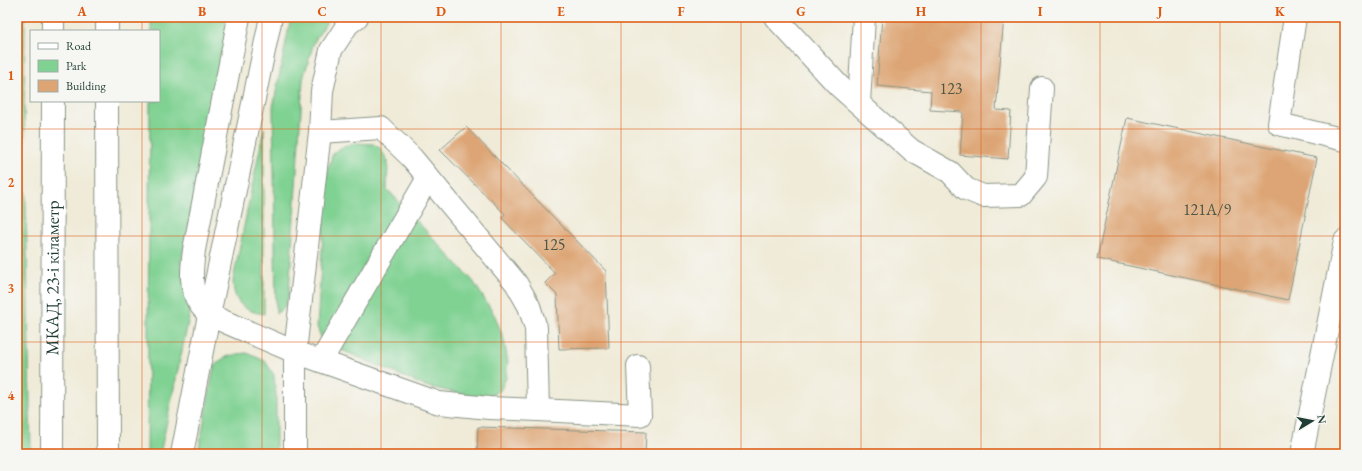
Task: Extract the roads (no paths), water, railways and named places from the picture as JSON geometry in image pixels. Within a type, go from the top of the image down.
[{"type":"main road","points":[[53,17],[53,30]]},
{"type":"main road","points":[[107,17],[107,30]]},
{"type":"main road","points":[[239,17],[191,272],[198,302],[209,315],[295,352],[439,403],[489,408],[640,415],[638,366]]},
{"type":"main road","points":[[182,454],[209,315],[271,17]]},
{"type":"main road","points":[[295,454],[295,352],[320,132],[322,91],[331,50],[348,24],[357,17]]},
{"type":"main road","points":[[775,17],[839,86],[911,150],[950,172],[966,189],[983,196],[1021,195],[1036,177],[1042,88]]},
{"type":"main road","points":[[859,103],[864,17]]},
{"type":"main road","points":[[1295,17],[1278,124],[1345,140]]},
{"type":"main road","name":"МКАД, 23-і кіламетр","points":[[52,102],[52,454]]},
{"type":"main road","points":[[107,102],[108,454]]},
{"type":"main road","points":[[320,132],[381,128],[412,158],[516,283],[529,306],[536,328],[538,410]]},
{"type":"main road","points":[[321,361],[428,178]]},
{"type":"main road","points":[[1302,454],[1345,241]]}]
